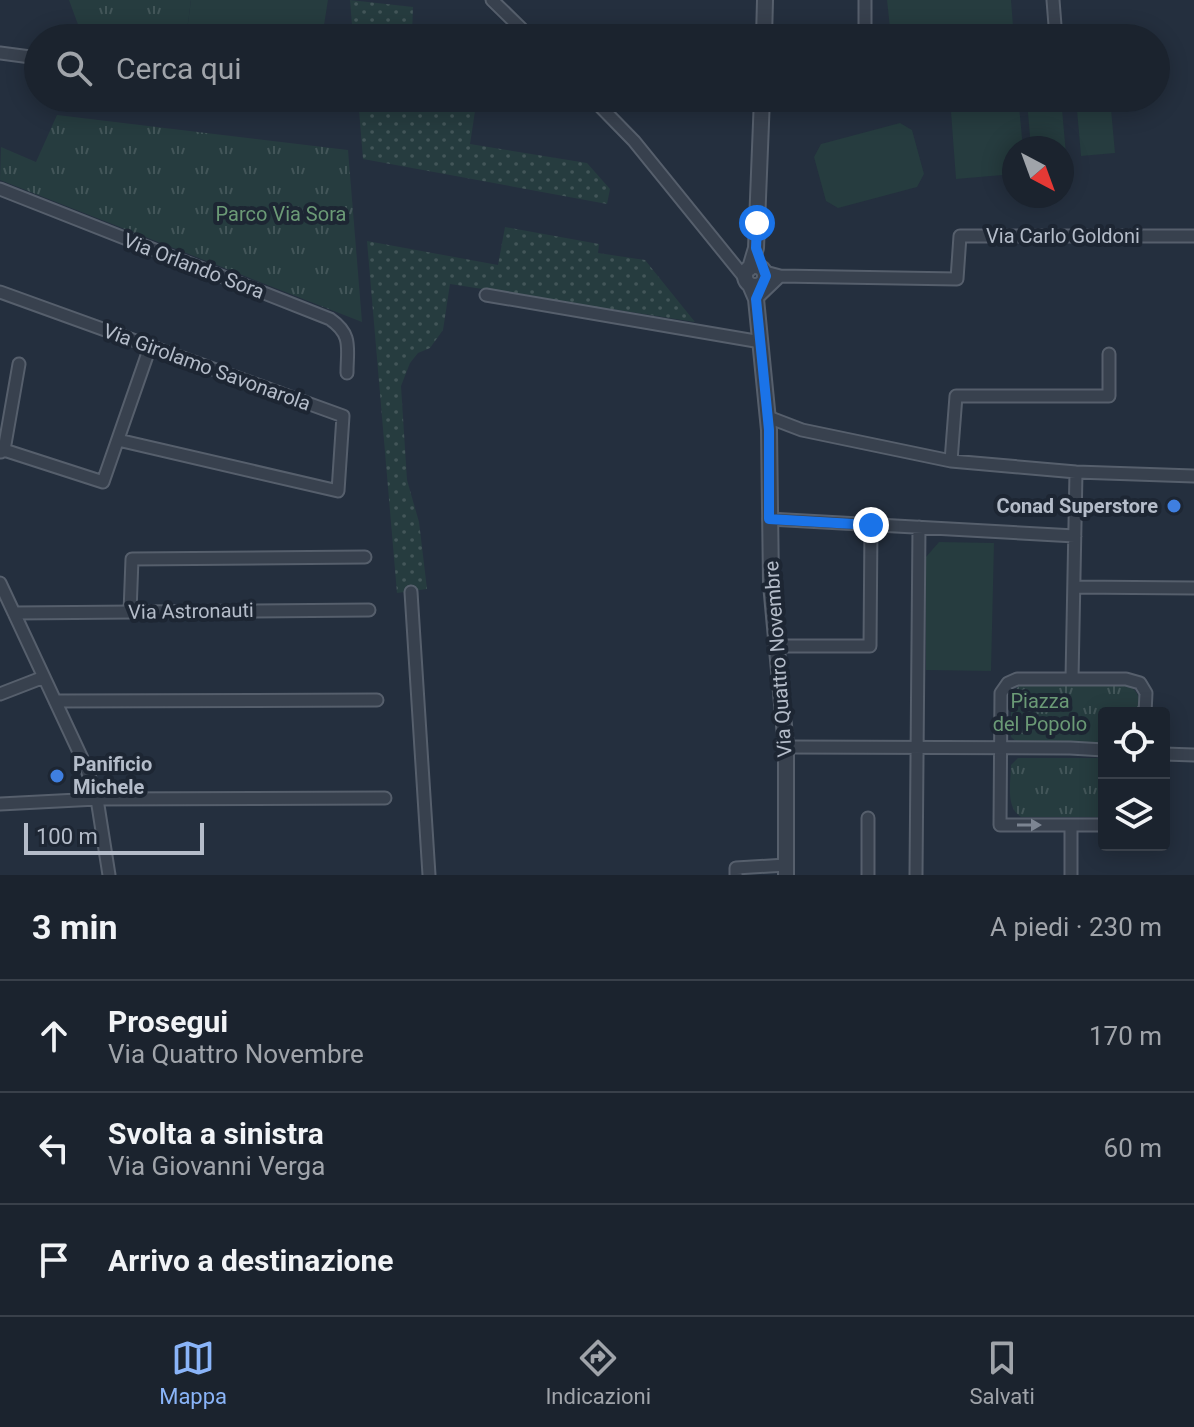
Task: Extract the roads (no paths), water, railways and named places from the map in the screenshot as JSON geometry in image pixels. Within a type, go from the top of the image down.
[{"type":"street","points":[[492,0],[517,24]]},
{"type":"street","points":[[764,24],[765,0]]},
{"type":"street","points":[[865,0],[865,24]]},
{"type":"street","points":[[1053,0],[1055,24]]},
{"type":"street","points":[[0,53],[24,56]]},
{"type":"street","points":[[606,112],[634,141],[730,259],[756,275]]},
{"type":"street","points":[[756,275],[761,112]]},
{"type":"street","name":"Via Orlando Sora","points":[[0,189],[330,319],[343,328],[348,340],[347,373]]},
{"type":"street","name":"Via Carlo Goldoni","points":[[756,275],[957,279],[960,236],[1194,236]]},
{"type":"street","name":"Via Quattro Novembre","points":[[756,275],[769,424],[771,584],[786,747],[786,870]]},
{"type":"street","points":[[756,299],[780,276]]},
{"type":"street","name":"Via Girolamo Savonarola","points":[[0,292],[343,416],[338,491],[118,440]]},
{"type":"street","points":[[486,295],[761,342]]},
{"type":"street","points":[[19,364],[2,452],[103,482],[150,347]]},
{"type":"street","points":[[951,461],[956,396],[1109,396],[1109,354]]},
{"type":"street","points":[[769,424],[951,461],[1076,472],[1194,476]]},
{"type":"street","points":[[1072,679],[1076,472]]},
{"type":"street","points":[[769,519],[1075,536]]},
{"type":"street","points":[[777,646],[870,646],[871,525]]},
{"type":"street","points":[[916,875],[919,527]]},
{"type":"street","points":[[130,612],[132,559],[365,557]]},
{"type":"street","points":[[0,583],[86,767],[97,799],[109,875]]},
{"type":"street","points":[[1074,587],[1194,588]]},
{"type":"street","points":[[411,592],[429,875]]},
{"type":"street","name":"Via Astronauti","points":[[14,613],[369,610]]},
{"type":"street","points":[[0,694],[44,677]]},
{"type":"street","points":[[1098,825],[1000,825],[1001,693],[1008,683],[1017,679],[1126,679],[1140,683],[1146,693],[1145,707]]},
{"type":"street","points":[[55,701],[377,700]]},
{"type":"street","points":[[786,747],[1098,750]]},
{"type":"street","points":[[1170,754],[1194,755]]},
{"type":"street","points":[[0,804],[97,799],[385,798]]},
{"type":"street","points":[[868,818],[868,875]]},
{"type":"street","points":[[1071,825],[1071,875]]},
{"type":"street","points":[[736,875],[736,868],[786,870]]},
{"type":"place","name":"Conad Superstore","points":[[1174,506]]},
{"type":"place","name":"Panificio Michele","points":[[57,776]]},
{"type":"park label","name":"Parco Via Sora","points":[[281,214]]},
{"type":"park label","name":"Piazza del Popolo","points":[[1040,712]]}]
